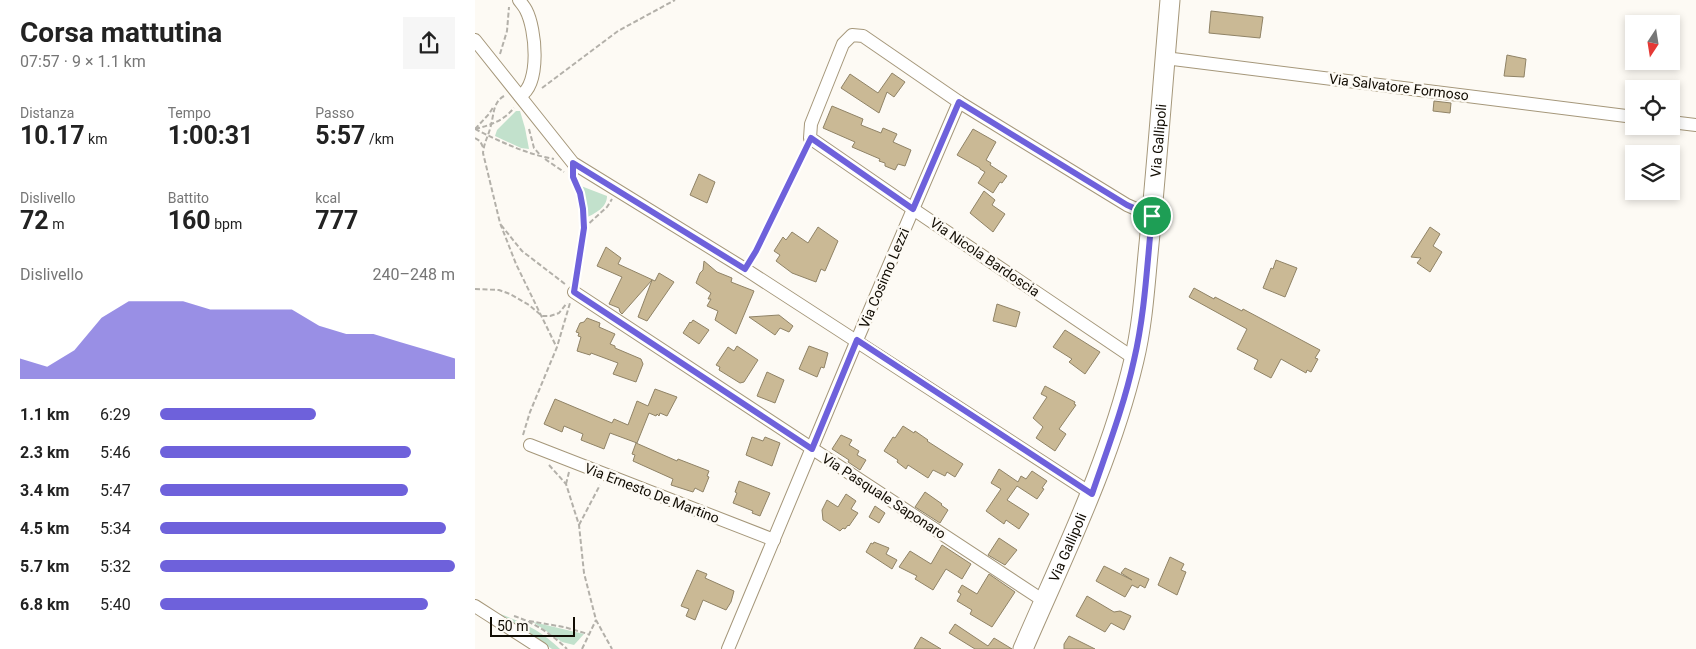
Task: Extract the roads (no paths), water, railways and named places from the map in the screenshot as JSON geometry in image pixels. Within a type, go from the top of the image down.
[{"type":"main road","name":"Via Gallipoli","points":[[1023,649],[1092,494],[1120,414],[1135,359],[1141,322],[1152,216],[1170,0]]},
{"type":"street","points":[[519,0],[527,10],[536,61],[528,89],[520,96]]},
{"type":"street","name":"Via Nicola Bardoscia","points":[[959,102],[863,36],[853,35],[843,44],[811,124],[811,138],[1135,359]]},
{"type":"street","points":[[475,40],[573,163],[857,340],[1092,494]]},
{"type":"street","name":"Via Salvatore Formoso","points":[[1165,58],[1625,116]]},
{"type":"street","points":[[959,102],[1127,205],[1152,216]]},
{"type":"street","name":"Via Cosimo Lezzi","points":[[728,649],[959,102]]},
{"type":"street","points":[[1680,123],[1696,125]]},
{"type":"street","name":"Via Pasquale Saponaro","points":[[574,292],[1044,601]]},
{"type":"street","name":"Via Ernesto De Martino","points":[[530,445],[774,540]]},
{"type":"street","points":[[475,606],[542,649]]}]
